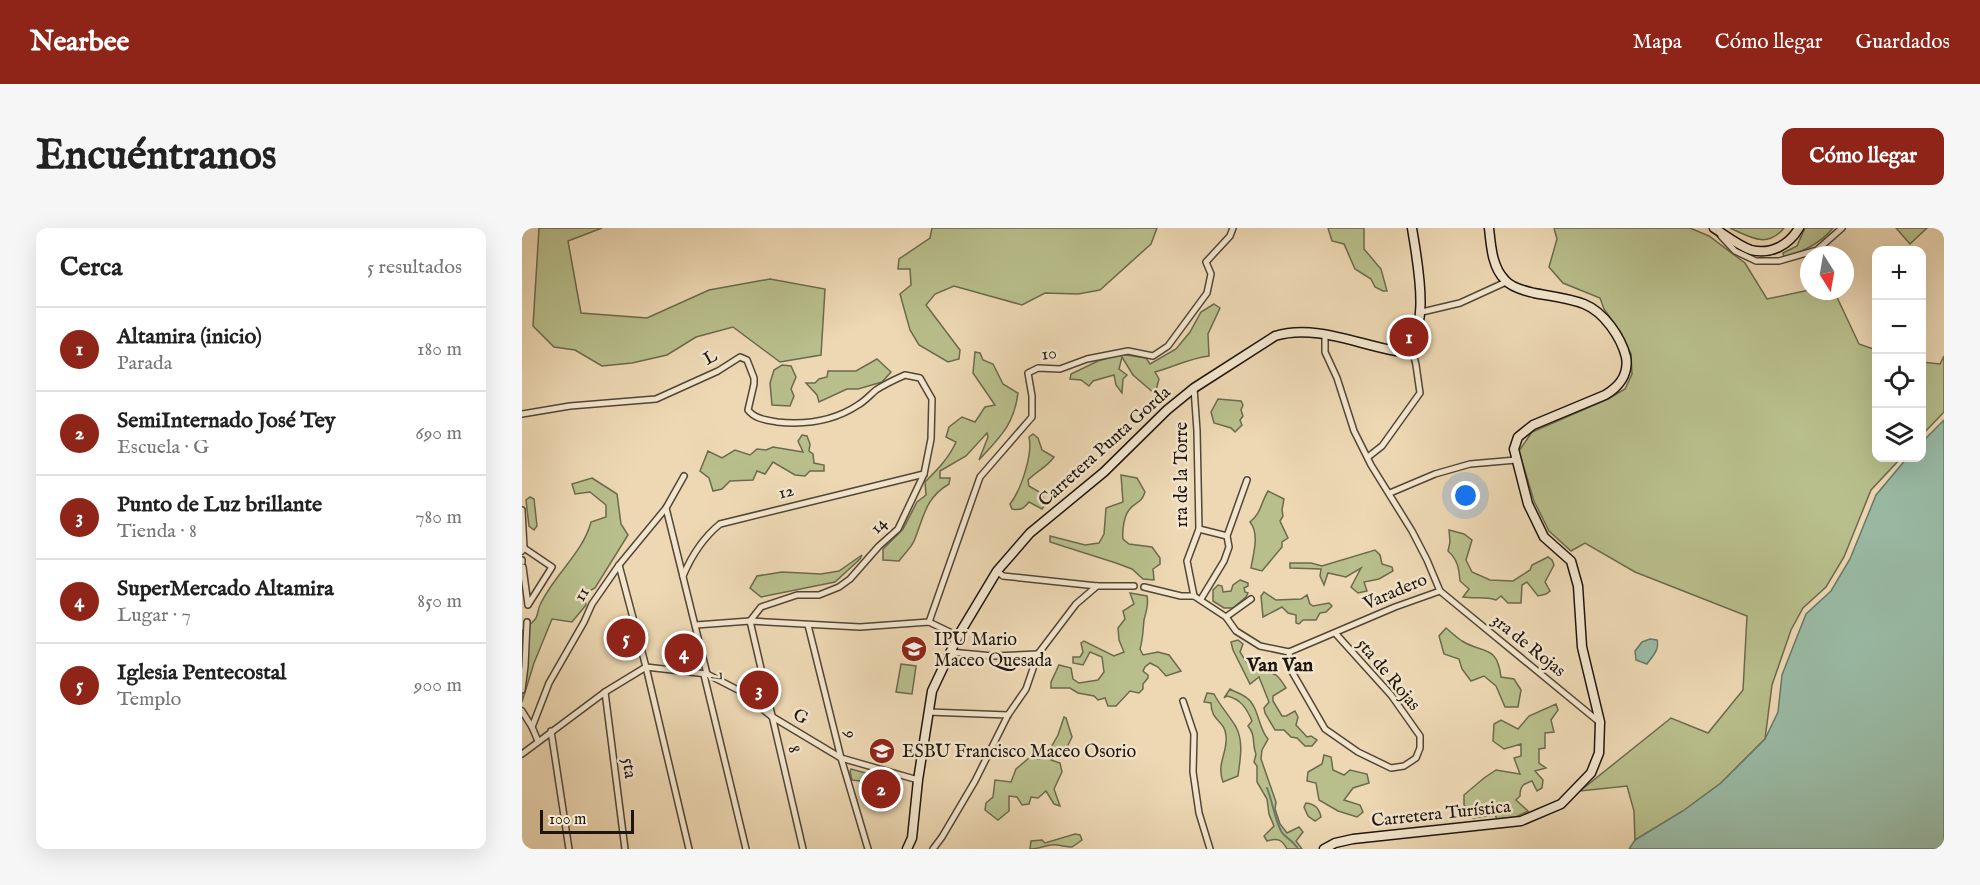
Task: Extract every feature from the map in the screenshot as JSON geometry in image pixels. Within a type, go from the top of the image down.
[{"type":"main road","points":[[1411,344],[1422,312],[1412,228]]},
{"type":"main road","points":[[1489,228],[1494,262],[1506,282]]},
{"type":"main road","points":[[1714,228],[1750,249],[1763,251],[1786,244],[1793,238],[1798,228]]},
{"type":"main road","name":"Carretera Turística","points":[[1324,849],[1335,843],[1353,839],[1521,821],[1561,804],[1591,773],[1599,753],[1600,722],[1582,647],[1578,586],[1571,561],[1544,537],[1528,504],[1514,449],[1523,431],[1533,424],[1599,398],[1615,389],[1625,376],[1626,360],[1615,332],[1591,308],[1582,303],[1526,291],[1506,282]]},
{"type":"main road","name":"Carretera Punta Gorda","points":[[907,849],[912,838],[918,780],[932,691],[958,636],[997,571],[1030,533],[1104,472],[1167,410],[1194,388],[1275,336],[1290,331],[1325,335],[1396,351],[1404,350],[1411,344]]},
{"type":"street","name":"10","points":[[929,622],[980,477],[1032,417],[1032,396],[1028,373],[1038,368],[1060,369],[1087,359],[1128,351],[1153,356],[1168,346],[1206,293],[1211,274],[1206,262],[1230,236],[1233,228]]},
{"type":"street","points":[[1714,228],[1735,251],[1756,261],[1779,261],[1817,250],[1842,228]]},
{"type":"street","points":[[1422,312],[1460,303],[1506,282]]},
{"type":"street","name":"Varadero","points":[[1288,652],[1336,634],[1395,607],[1440,591],[1427,560],[1354,431],[1337,378],[1325,352],[1325,335]]},
{"type":"street","points":[[1368,457],[1382,446],[1420,393],[1411,344]]},
{"type":"street","name":"L","points":[[522,414],[570,406],[656,399],[718,371],[740,357],[747,360],[754,378],[748,410],[752,416],[785,423],[814,422],[837,416],[861,403],[877,389],[905,375],[920,378]]},
{"type":"street","name":"14","points":[[750,621],[761,607],[797,595],[819,595],[840,587],[898,529],[924,474],[931,439],[932,399],[920,378]]},
{"type":"street","name":"1ra de la Torre","points":[[1194,388],[1199,529],[1187,561],[1194,596]]},
{"type":"street","points":[[1390,493],[1435,474],[1470,464],[1516,460]]},
{"type":"street","name":"12","points":[[683,577],[704,541],[720,524],[924,474]]},
{"type":"street","name":"11","points":[[532,727],[549,683],[592,604],[619,565],[666,508],[684,476]]},
{"type":"street","points":[[1201,599],[1224,561],[1229,547],[1227,536],[1247,480]]},
{"type":"street","name":"7","points":[[666,508],[696,625],[707,674],[704,675],[746,849]]},
{"type":"street","points":[[522,510],[523,550],[552,567],[528,605],[522,563]]},
{"type":"street","points":[[1199,529],[1227,536]]},
{"type":"street","points":[[619,565],[646,667],[689,849]]},
{"type":"street","points":[[997,571],[1003,576],[1097,586],[1134,586]]},
{"type":"street","points":[[933,849],[975,781],[1008,715],[1026,689],[1038,654],[1076,604],[1097,586]]},
{"type":"street","points":[[1144,586],[1201,599],[1226,617],[1236,631],[1260,646],[1288,652]]},
{"type":"street","name":"3ra de Rojas","points":[[1440,591],[1600,722]]},
{"type":"street","points":[[1226,617],[1251,599]]},
{"type":"street","points":[[696,625],[750,621],[860,627],[929,622],[958,636]]},
{"type":"street","name":"8","points":[[750,621],[803,849]]},
{"type":"street","points":[[522,690],[527,622]]},
{"type":"street","name":"9","points":[[808,624],[841,758],[868,849]]},
{"type":"street","name":"5ta de Rojas","points":[[1288,652],[1291,670],[1325,729],[1358,752],[1391,768],[1404,766],[1416,758],[1420,747],[1420,736],[1391,695],[1336,634]]},
{"type":"street","points":[[950,652],[993,656],[1038,654]]},
{"type":"street","points":[[522,754],[605,692],[646,667]]},
{"type":"street","name":"G","points":[[646,667],[707,674],[740,691],[771,716],[841,758],[918,780]]},
{"type":"street","name":"5ta","points":[[605,692],[625,849]]},
{"type":"street","points":[[1184,701],[1194,734],[1193,772],[1199,813],[1210,849]]},
{"type":"street","points":[[522,711],[538,741]]},
{"type":"street","points":[[928,712],[1008,715]]},
{"type":"street","points":[[551,731],[569,849]]},
{"type":"shaded area","points":[[539,228],[602,228],[568,241],[581,313],[647,318],[709,290],[770,279],[825,289],[821,355],[780,362],[733,327],[696,337],[667,355],[632,363],[602,366],[575,350],[554,347],[533,326]]},
{"type":"shaded area","points":[[932,228],[1157,228],[1151,244],[1100,290],[1078,294],[1045,293],[1022,305],[954,286],[935,294],[926,305],[960,350],[959,359],[948,362],[919,345],[910,330],[900,294],[911,285],[910,269],[898,269],[899,259],[930,238]]},
{"type":"shaded area","points":[[1328,228],[1364,228],[1364,249],[1381,269],[1387,291],[1375,287],[1371,279],[1355,269],[1344,244],[1332,241]]},
{"type":"shaded area","points":[[1554,228],[1690,228],[1709,236],[1745,263],[1767,299],[1800,292],[1800,300],[1838,300],[1859,344],[1872,349],[1872,462],[1897,462],[1871,490],[1844,557],[1826,587],[1803,608],[1791,630],[1772,685],[1765,739],[1721,783],[1683,811],[1635,840],[1634,811],[1627,786],[1580,791],[1671,718],[1708,733],[1743,690],[1747,616],[1635,572],[1585,543],[1571,551],[1549,531],[1534,501],[1519,451],[1532,432],[1608,399],[1625,389],[1632,374],[1631,354],[1621,333],[1604,309],[1600,298],[1563,283],[1549,267],[1557,239]]},
{"type":"shaded area","points":[[1730,228],[1784,228],[1778,234],[1765,240]]},
{"type":"shaded area","points":[[1805,228],[1833,228],[1817,243],[1811,246],[1800,246],[1800,252],[1784,258],[1783,253],[1797,246]]},
{"type":"shaded area","points":[[1896,228],[1927,228],[1910,244]]},
{"type":"shaded area","points":[[1214,304],[1220,308],[1208,334],[1209,356],[1155,372],[1159,379],[1155,394],[1133,375],[1122,357],[1119,369],[1127,375],[1123,379],[1122,393],[1116,385],[1114,375],[1093,381],[1089,386],[1081,380],[1070,379],[1071,374],[1098,361],[1120,354],[1146,358],[1150,364],[1176,349],[1190,332],[1201,312]]},
{"type":"shaded area","points":[[975,352],[980,353],[983,360],[993,364],[1003,384],[1018,393],[1013,414],[1000,437],[979,460],[988,437],[987,433],[966,456],[940,471],[940,478],[950,478],[949,484],[941,489],[930,502],[911,546],[899,561],[883,560],[883,549],[903,529],[917,502],[926,495],[925,482],[942,464],[956,442],[946,437],[949,427],[962,417],[975,422],[985,407],[995,405],[973,373]]},
{"type":"shaded area","points":[[1944,356],[1944,412],[1926,431],[1926,362],[1940,364]]},
{"type":"shaded area","points":[[877,359],[891,372],[882,382],[858,389],[847,389],[819,402],[817,395],[806,383],[815,383],[827,377],[828,371],[856,371]]},
{"type":"shaded area","points":[[782,365],[791,366],[796,377],[791,389],[794,396],[790,406],[772,405],[770,383],[774,370]]},
{"type":"shaded area","points":[[1218,399],[1241,401],[1243,405],[1241,410],[1243,416],[1240,420],[1242,425],[1235,432],[1231,428],[1214,423],[1211,412]]},
{"type":"shaded area","points":[[1944,420],[1944,849],[1629,849],[1635,840],[1683,811],[1721,783],[1765,739],[1778,712],[1782,675],[1806,614],[1831,591],[1850,559],[1876,495],[1904,462],[1926,462],[1926,438]]},
{"type":"shaded area","points":[[1033,434],[1038,438],[1042,450],[1054,457],[1028,480],[1029,486],[1041,493],[1046,504],[1042,509],[1029,502],[1018,510],[1012,509],[1010,504],[1025,472],[1029,453],[1029,437]]},
{"type":"shaded area","points":[[802,435],[807,436],[810,444],[809,451],[813,454],[814,463],[824,465],[824,471],[810,471],[805,476],[795,475],[773,462],[765,474],[757,471],[753,480],[730,481],[722,489],[713,491],[709,478],[700,471],[708,451],[722,458],[735,450],[750,455],[757,449],[766,450],[773,447],[803,452],[798,441]]},
{"type":"shaded area","points":[[1121,475],[1137,478],[1145,492],[1142,499],[1127,513],[1123,539],[1129,544],[1152,547],[1160,558],[1160,564],[1153,569],[1154,580],[1143,579],[1132,569],[1116,563],[1050,542],[1050,536],[1085,545],[1099,543],[1104,534],[1106,508],[1123,502]]},
{"type":"shaded area","points":[[592,478],[617,494],[621,524],[628,535],[595,588],[584,594],[586,605],[572,622],[552,619],[534,663],[522,702],[522,631],[536,618],[546,594],[575,554],[591,522],[606,517],[606,505],[590,492],[575,494],[572,484]]},
{"type":"shaded area","points":[[1268,491],[1284,499],[1283,516],[1280,521],[1288,538],[1282,542],[1282,547],[1262,571],[1251,568],[1255,532],[1250,522],[1259,511]]},
{"type":"shaded area","points":[[530,497],[534,499],[537,526],[534,530],[529,526],[526,500]]},
{"type":"shaded area","points":[[1449,530],[1464,534],[1472,540],[1466,560],[1472,572],[1490,580],[1513,581],[1530,570],[1532,565],[1548,557],[1554,565],[1545,582],[1550,591],[1538,596],[1527,582],[1522,585],[1521,603],[1508,603],[1501,596],[1496,600],[1463,597],[1469,589],[1460,581],[1457,565],[1448,551]]},
{"type":"shaded area","points":[[1375,550],[1380,555],[1382,564],[1392,567],[1393,571],[1379,579],[1364,582],[1367,591],[1358,593],[1351,587],[1361,568],[1346,577],[1328,573],[1324,585],[1320,576],[1321,569],[1290,568],[1290,563],[1311,563],[1322,566]]},
{"type":"shaded area","points":[[862,555],[835,582],[761,597],[750,588],[757,576],[782,572],[821,574],[839,571]]},
{"type":"shaded area","points":[[1240,580],[1248,583],[1248,586],[1244,588],[1248,593],[1233,608],[1224,608],[1213,601],[1213,590],[1218,585],[1222,586],[1223,592],[1231,591],[1233,585]]},
{"type":"shaded area","points":[[1264,592],[1276,600],[1301,599],[1307,595],[1313,606],[1329,603],[1332,606],[1326,612],[1320,613],[1316,620],[1303,620],[1299,624],[1296,623],[1296,615],[1288,613],[1282,607],[1263,617],[1261,596]]},
{"type":"shaded area","points":[[1130,593],[1147,596],[1140,649],[1143,655],[1158,652],[1169,655],[1181,671],[1166,676],[1158,667],[1150,663],[1143,671],[1148,678],[1143,684],[1143,689],[1139,693],[1130,691],[1116,706],[1108,706],[1105,698],[1098,700],[1094,696],[1078,693],[1070,688],[1051,688],[1051,682],[1059,665],[1071,668],[1073,679],[1079,683],[1098,680],[1104,672],[1102,657],[1090,652],[1083,665],[1073,663],[1073,657],[1080,657],[1083,652],[1081,643],[1084,641],[1114,656],[1124,652],[1119,640],[1118,628],[1125,619],[1123,611],[1134,604]]},
{"type":"shaded area","points":[[1446,628],[1462,641],[1488,652],[1496,659],[1501,677],[1514,679],[1521,690],[1518,707],[1505,707],[1496,686],[1484,676],[1471,681],[1462,669],[1459,659],[1444,654],[1439,636]]},
{"type":"shaded area","points":[[1650,639],[1657,640],[1658,643],[1653,656],[1647,664],[1636,660],[1635,651],[1642,642]]},
{"type":"shaded area","points":[[1238,640],[1243,644],[1240,652],[1247,663],[1253,662],[1262,670],[1273,673],[1286,688],[1273,696],[1273,701],[1282,716],[1295,711],[1298,717],[1296,725],[1307,737],[1311,736],[1317,740],[1312,746],[1305,746],[1284,730],[1275,730],[1265,713],[1264,708],[1269,702],[1259,677],[1250,684],[1233,650],[1231,642]]},
{"type":"shaded area","points":[[901,664],[916,666],[912,694],[896,692]]},
{"type":"shaded area","points":[[1230,689],[1247,698],[1254,707],[1268,739],[1262,750],[1261,759],[1276,802],[1275,809],[1280,824],[1287,833],[1299,827],[1303,832],[1296,841],[1302,849],[1287,849],[1281,841],[1267,841],[1264,836],[1274,826],[1269,814],[1267,799],[1257,782],[1257,766],[1254,762],[1256,754],[1252,733],[1248,726],[1252,721],[1240,702],[1232,697],[1224,698]]},
{"type":"shaded area","points":[[1207,693],[1214,694],[1236,727],[1240,739],[1238,776],[1223,782],[1221,764],[1226,742],[1225,731],[1213,714],[1211,703],[1204,702]]},
{"type":"shaded area","points":[[1556,704],[1558,710],[1551,720],[1554,732],[1545,733],[1545,748],[1539,749],[1539,763],[1546,768],[1535,771],[1543,780],[1542,788],[1537,791],[1532,781],[1526,783],[1516,800],[1528,811],[1516,817],[1497,819],[1495,815],[1473,818],[1464,805],[1464,795],[1496,770],[1520,774],[1514,758],[1521,756],[1521,744],[1504,749],[1493,741],[1494,724],[1501,720],[1518,729],[1529,716]]},
{"type":"shaded area","points":[[1064,717],[1072,737],[1068,745],[1051,760],[1060,763],[1062,772],[1054,789],[1060,806],[1054,804],[1046,791],[1038,798],[1031,797],[1029,804],[1022,805],[1017,797],[1009,796],[1009,811],[998,820],[985,810],[986,803],[993,797],[995,780],[1011,782],[1016,769],[1029,758],[1040,759],[1050,749],[1058,735]]},
{"type":"shaded area","points":[[1324,755],[1331,757],[1333,770],[1344,775],[1350,770],[1367,774],[1369,783],[1353,788],[1344,800],[1360,805],[1363,812],[1357,817],[1338,811],[1319,800],[1316,783],[1307,781],[1308,772],[1322,764]]},
{"type":"shaded area","points":[[851,769],[877,776],[876,783],[852,780]]},
{"type":"shaded area","points":[[1306,803],[1316,807],[1321,817],[1315,821],[1308,816],[1304,807]]},
{"type":"shaded area","points":[[1075,834],[1080,835],[1082,840],[1072,847],[1048,845],[1030,849],[1031,841],[1042,840],[1045,843]]},
{"type":"waterway","points":[[1267,788],[1281,831],[1298,849]]},
{"type":"place","name":"Altamira (inicio)","points":[[1409,337]]},
{"type":"place","name":"Iglesia Pentecostal","points":[[626,638]]},
{"type":"place","name":"IPU Mario Maceo Quesada","points":[[914,649]]},
{"type":"place","name":"SuperMercado Altamira","points":[[684,653]]},
{"type":"place","name":"Punto de Luz brillante","points":[[759,690]]},
{"type":"place","name":"ESBU Francisco Maceo Osorio","points":[[882,751]]},
{"type":"place","name":"SemiInternado José Tey","points":[[881,789]]},
{"type":"district","name":"Van Van","points":[[1280,664]]}]
